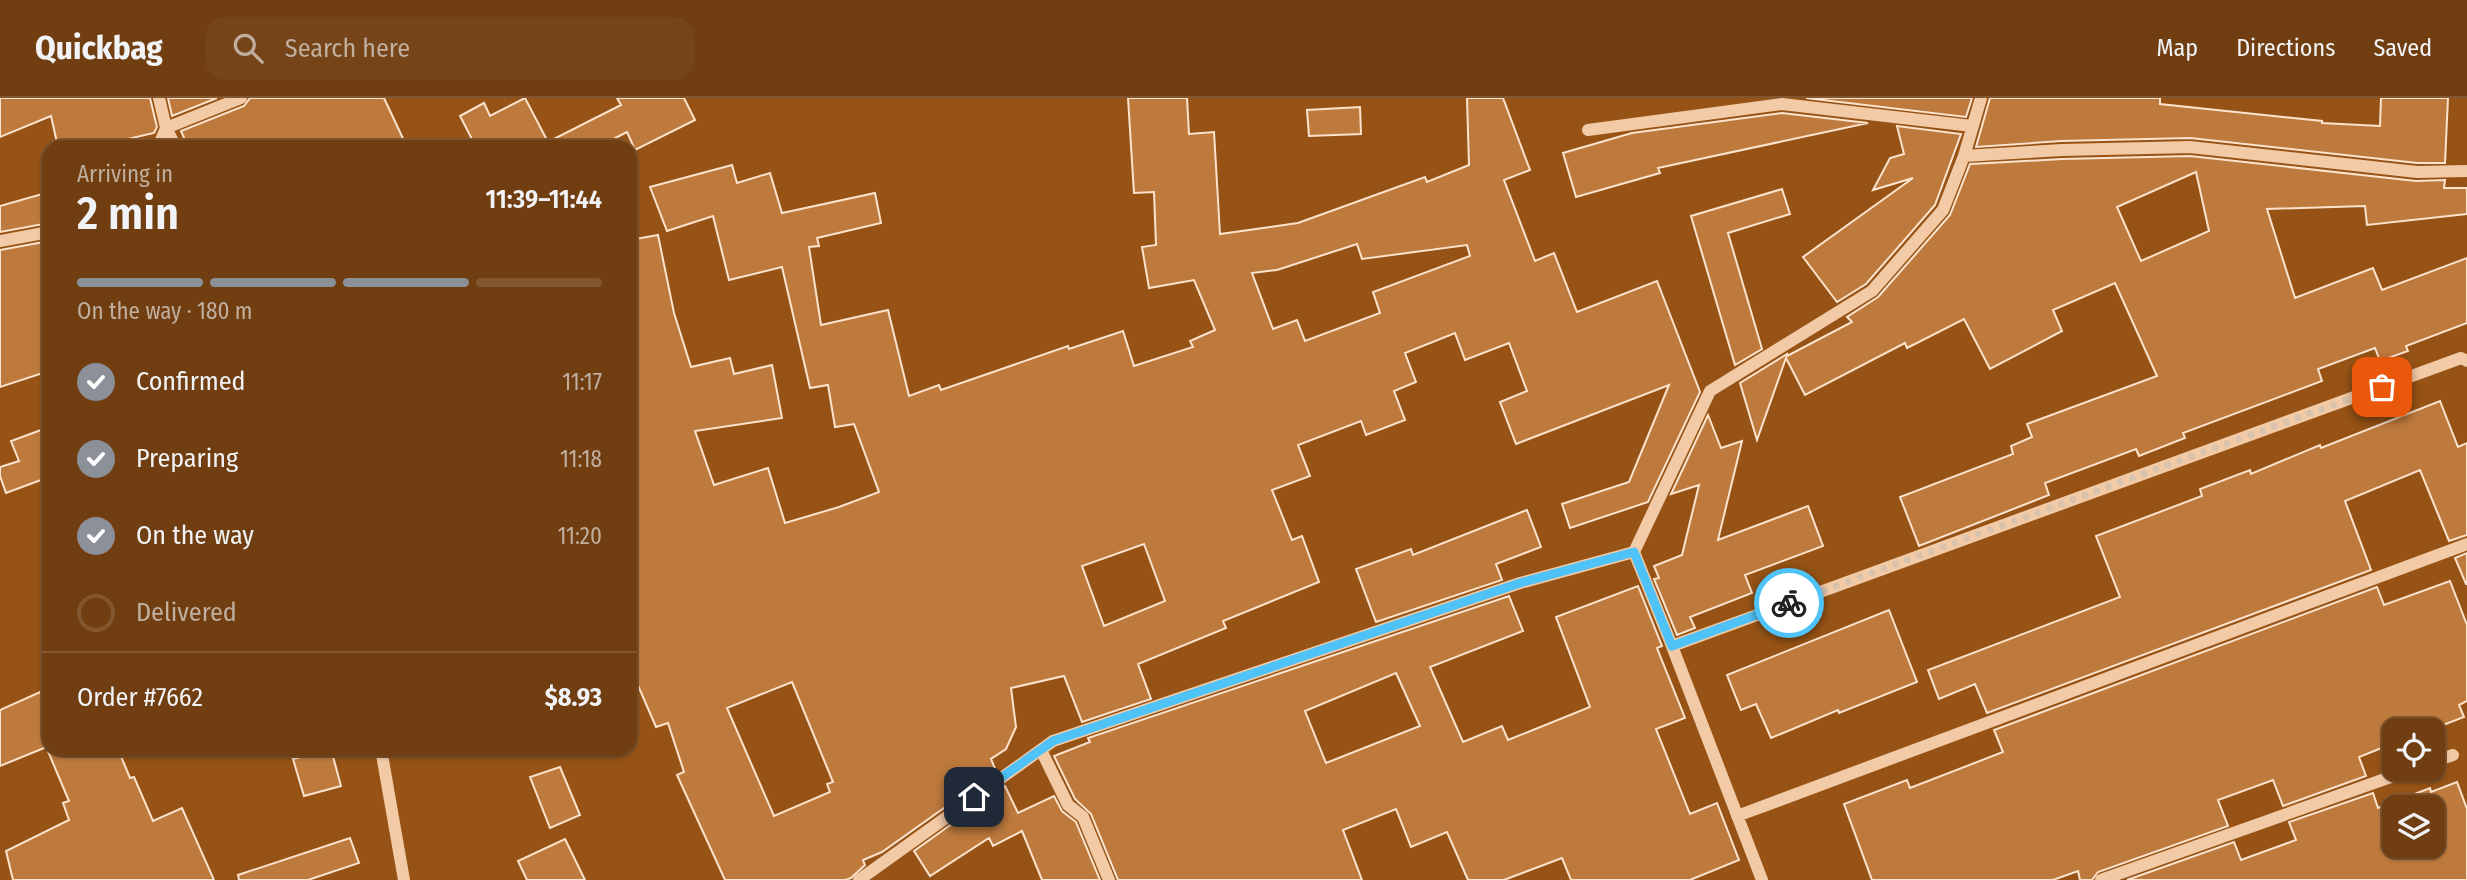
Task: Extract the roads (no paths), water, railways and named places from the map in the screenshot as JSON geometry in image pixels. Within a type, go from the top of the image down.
[{"type":"street","points":[[159,98],[166,128],[172,140]]},
{"type":"street","points":[[161,140],[166,128],[241,98]]},
{"type":"street","points":[[1762,880],[1634,552],[1710,391],[1872,291],[1943,210],[1964,156],[1981,98]]},
{"type":"street","points":[[1588,130],[1782,104],[1972,126]]},
{"type":"street","points":[[1964,156],[2190,147],[2417,172],[2467,171]]},
{"type":"street","points":[[0,241],[42,233]]},
{"type":"street","points":[[1672,646],[2461,358],[2467,361]]},
{"type":"street","points":[[1737,816],[2467,544]]},
{"type":"street","points":[[859,880],[1053,741],[1520,583],[1634,552]]},
{"type":"street","points":[[1041,750],[1068,805],[1083,817],[1109,880]]},
{"type":"street","points":[[2445,758],[2453,755]]},
{"type":"street","points":[[382,756],[404,880]]},
{"type":"street","points":[[2101,880],[2382,780]]}]
